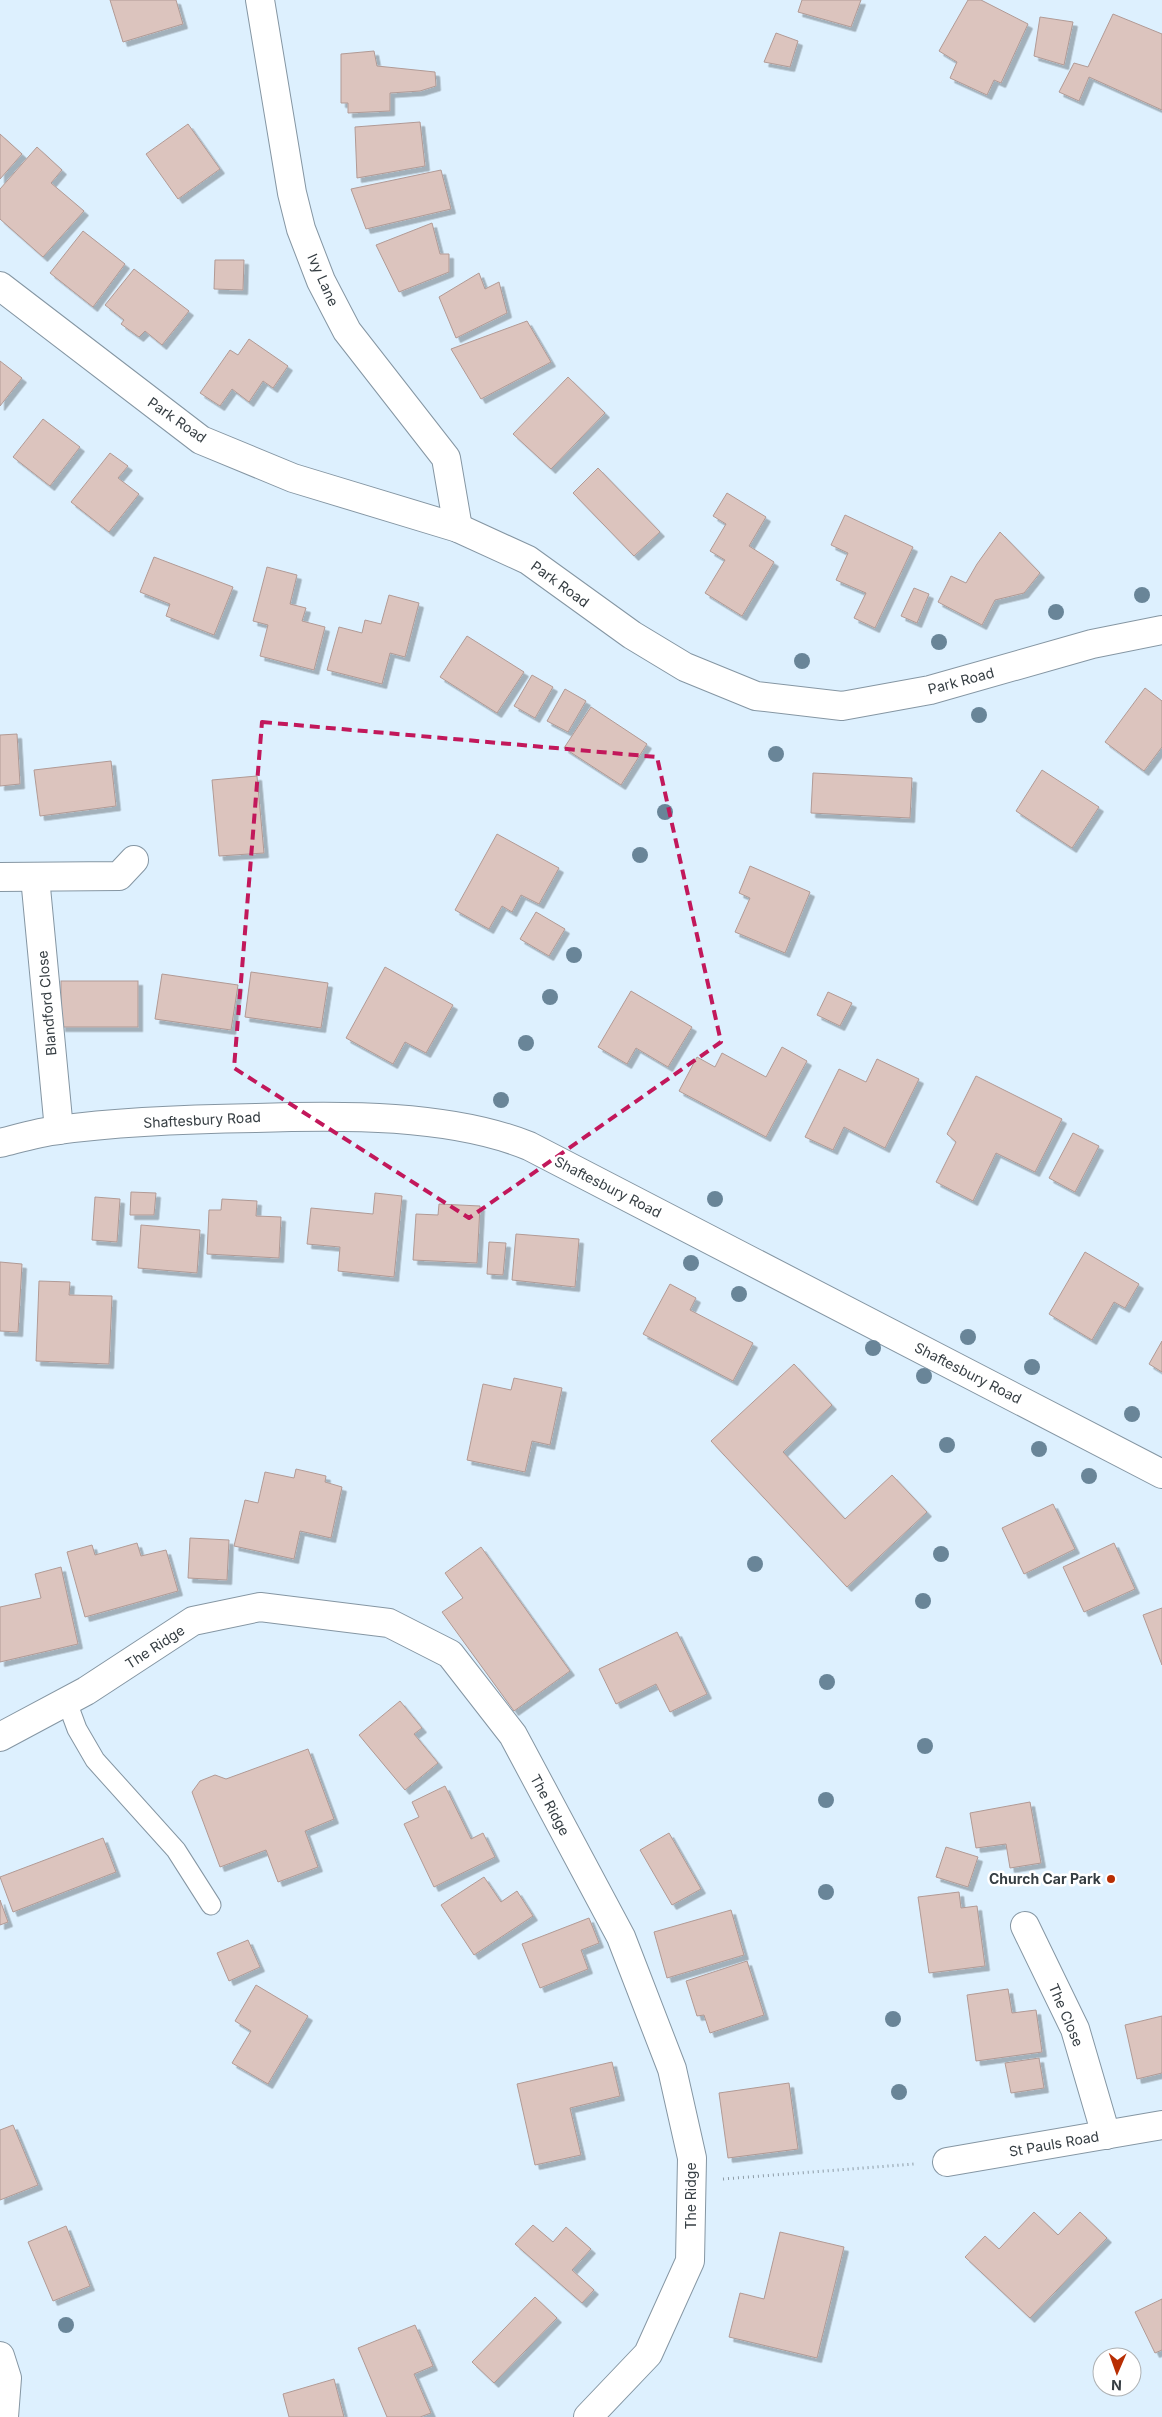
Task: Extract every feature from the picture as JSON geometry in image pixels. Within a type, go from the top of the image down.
[{"type":"street","name":"Ivy Lane","points":[[260,0],[292,193],[301,229],[317,273],[347,332],[446,458],[458,528]]},
{"type":"street","name":"Park Road","points":[[0,286],[201,440],[293,478],[458,528],[528,560],[632,635],[686,667],[756,696],[842,706],[930,690],[1092,644],[1162,630]]},
{"type":"street","points":[[0,877],[119,876],[134,860]]},
{"type":"street","name":"Blandford Close","points":[[35,877],[59,1130]]},
{"type":"street","name":"Shaftesbury Road","points":[[0,1143],[59,1130],[196,1119],[314,1116],[411,1120],[504,1136],[529,1146],[1162,1474]]},
{"type":"street","name":"The Ridge","points":[[0,1737],[86,1692],[193,1622],[260,1607],[389,1623],[450,1654],[514,1735],[621,1937],[672,2069],[692,2158],[690,2261],[648,2354],[588,2417]]},
{"type":"street","name":"The Close","points":[[1025,1926],[1075,2029],[1106,2135]]},
{"type":"street","name":"St Pauls Road","points":[[947,2162],[1162,2125]]},
{"type":"street","points":[[0,2356],[7,2378],[4,2417]]},
{"type":"lane","points":[[67,1702],[77,1729],[95,1760],[176,1850],[211,1905]]},
{"type":"path","points":[[691,2182],[947,2162]]},
{"type":"highlighted area","points":[[262,722],[657,757],[721,1042],[469,1218],[234,1068]]},
{"type":"building","points":[[110,0],[176,0],[183,24],[123,42]]},
{"type":"building","points":[[802,0],[861,0],[851,27],[798,12]]},
{"type":"building","points":[[968,0],[981,0],[1028,24],[1001,83],[994,80],[987,95],[950,78],[957,62],[939,51]]},
{"type":"building","points":[[1113,14],[1162,34],[1162,110],[1089,77],[1079,101],[1059,92],[1074,63],[1088,67]]},
{"type":"building","points":[[1040,17],[1073,22],[1064,65],[1034,56]]},
{"type":"building","points":[[776,33],[798,41],[790,67],[764,62]]},
{"type":"building","points":[[374,51],[377,66],[435,72],[436,86],[420,91],[390,93],[390,111],[348,113],[348,103],[341,103],[341,54]]},
{"type":"building","points":[[420,122],[425,166],[357,178],[355,127]]},
{"type":"building","points":[[188,124],[220,169],[178,199],[146,154]]},
{"type":"building","points":[[0,134],[22,154],[0,179]]},
{"type":"building","points":[[37,147],[62,170],[51,183],[84,211],[43,257],[0,219],[0,189]]},
{"type":"building","points":[[441,170],[451,209],[366,229],[351,189]]},
{"type":"building","points":[[432,223],[440,254],[449,254],[449,272],[399,292],[376,245]]},
{"type":"building","points":[[83,231],[125,264],[93,307],[50,273]]},
{"type":"building","points":[[215,260],[244,260],[243,290],[214,289]]},
{"type":"building","points":[[134,269],[189,311],[162,345],[145,331],[139,337],[121,324],[124,320],[105,305]]},
{"type":"building","points":[[479,273],[485,289],[499,282],[507,313],[456,338],[439,297]]},
{"type":"building","points":[[527,321],[551,362],[481,399],[451,349]]},
{"type":"building","points":[[249,339],[288,366],[273,388],[263,381],[249,402],[232,389],[220,406],[200,393],[230,350],[238,355]]},
{"type":"building","points":[[0,361],[22,378],[0,406]]},
{"type":"building","points":[[568,377],[605,413],[551,469],[513,434]]},
{"type":"building","points":[[43,419],[80,447],[50,486],[13,457]]},
{"type":"building","points":[[110,453],[128,466],[118,478],[139,494],[109,532],[71,502]]},
{"type":"building","points":[[598,468],[660,532],[634,556],[573,493]]},
{"type":"building","points":[[727,493],[766,517],[749,546],[774,562],[742,616],[705,593],[725,560],[710,551],[726,524],[713,516]]},
{"type":"building","points":[[845,515],[913,547],[875,628],[854,618],[866,593],[836,580],[848,553],[831,545]]},
{"type":"building","points":[[1000,532],[1040,573],[1024,593],[995,600],[982,625],[938,602],[951,576],[966,583]]},
{"type":"building","points":[[154,557],[233,587],[214,635],[166,616],[170,604],[140,592]]},
{"type":"building","points":[[267,567],[297,575],[290,604],[306,608],[302,621],[325,627],[314,670],[260,656],[268,625],[253,621]]},
{"type":"building","points":[[914,588],[929,594],[917,623],[901,616]]},
{"type":"building","points":[[389,595],[419,603],[405,657],[390,653],[382,684],[327,670],[339,627],[362,633],[365,620],[381,624]]},
{"type":"building","points":[[467,636],[524,672],[497,713],[440,677]]},
{"type":"building","points":[[532,675],[553,687],[535,718],[514,706]]},
{"type":"building","points":[[1145,688],[1162,701],[1162,747],[1144,771],[1105,742]]},
{"type":"building","points":[[565,689],[586,701],[568,732],[547,721]]},
{"type":"building","points":[[591,707],[647,744],[621,785],[564,748]]},
{"type":"building","points":[[17,734],[20,784],[0,786],[0,735]]},
{"type":"building","points":[[111,761],[116,806],[40,816],[34,770]]},
{"type":"building","points":[[1042,770],[1099,807],[1072,848],[1016,811]]},
{"type":"building","points":[[813,773],[912,778],[910,818],[811,813]]},
{"type":"building","points":[[257,776],[264,853],[219,856],[212,780]]},
{"type":"building","points":[[497,834],[559,868],[539,904],[521,895],[512,912],[502,906],[489,929],[455,910]]},
{"type":"building","points":[[750,866],[810,892],[785,953],[735,932],[750,898],[739,893]]},
{"type":"building","points":[[536,912],[565,929],[549,956],[520,939]]},
{"type":"building","points":[[385,967],[453,1005],[426,1053],[405,1042],[393,1064],[346,1038]]},
{"type":"building","points":[[251,972],[328,983],[321,1028],[245,1017]]},
{"type":"building","points":[[162,974],[238,985],[231,1030],[155,1019]]},
{"type":"building","points":[[61,981],[138,981],[138,1027],[61,1027]]},
{"type":"building","points":[[631,991],[692,1027],[668,1067],[636,1048],[627,1064],[598,1047]]},
{"type":"building","points":[[828,992],[852,1003],[840,1026],[817,1015]]},
{"type":"building","points":[[782,1047],[807,1061],[766,1137],[679,1091],[697,1057],[715,1067],[722,1053],[766,1077]]},
{"type":"building","points":[[877,1059],[919,1079],[885,1148],[844,1127],[833,1150],[805,1137],[839,1069],[866,1082]]},
{"type":"building","points":[[976,1076],[1062,1119],[1035,1172],[996,1153],[973,1201],[936,1182],[956,1142],[947,1134]]},
{"type":"building","points":[[1073,1133],[1099,1146],[1075,1192],[1049,1178]]},
{"type":"building","points":[[131,1192],[156,1193],[154,1215],[130,1215]]},
{"type":"building","points":[[375,1193],[402,1196],[394,1277],[338,1271],[340,1247],[307,1244],[311,1208],[373,1214]]},
{"type":"building","points":[[95,1197],[120,1199],[117,1242],[92,1240]]},
{"type":"building","points":[[222,1199],[257,1201],[256,1216],[281,1217],[279,1258],[207,1254],[209,1210],[221,1210]]},
{"type":"building","points":[[439,1204],[480,1206],[477,1263],[413,1260],[416,1214],[438,1215]]},
{"type":"building","points":[[141,1225],[200,1230],[197,1273],[138,1268]]},
{"type":"building","points":[[516,1234],[579,1239],[575,1287],[512,1280]]},
{"type":"building","points":[[489,1242],[506,1243],[503,1275],[487,1274]]},
{"type":"building","points":[[1085,1252],[1139,1284],[1125,1308],[1114,1302],[1092,1340],[1049,1314]]},
{"type":"building","points":[[0,1262],[22,1264],[18,1332],[0,1331]]},
{"type":"building","points":[[39,1281],[70,1282],[69,1295],[112,1296],[109,1364],[36,1361]]},
{"type":"building","points":[[670,1284],[696,1298],[690,1310],[753,1343],[733,1381],[643,1334]]},
{"type":"building","points":[[1162,1341],[1162,1372],[1149,1364]]},
{"type":"building","points":[[794,1364],[832,1405],[783,1452],[845,1519],[892,1475],[927,1512],[847,1587],[711,1441]]},
{"type":"building","points":[[514,1378],[562,1388],[550,1445],[532,1441],[525,1472],[467,1460],[483,1384],[511,1390]]},
{"type":"building","points":[[296,1469],[326,1476],[325,1482],[342,1487],[331,1538],[300,1531],[294,1559],[234,1546],[245,1500],[258,1503],[265,1472],[294,1478]]},
{"type":"building","points":[[1053,1504],[1075,1549],[1024,1574],[1002,1528]]},
{"type":"building","points":[[190,1538],[229,1540],[227,1580],[188,1578]]},
{"type":"building","points":[[137,1543],[141,1556],[166,1550],[178,1591],[85,1617],[67,1552],[92,1545],[95,1555]]},
{"type":"building","points":[[1114,1543],[1135,1589],[1084,1612],[1063,1567]]},
{"type":"building","points":[[481,1547],[570,1671],[514,1711],[442,1612],[463,1598],[445,1573]]},
{"type":"building","points":[[61,1567],[78,1644],[0,1662],[0,1607],[41,1598],[35,1574]]},
{"type":"building","points":[[1162,1608],[1162,1665],[1143,1615]]},
{"type":"building","points":[[677,1632],[707,1694],[670,1712],[656,1684],[616,1704],[599,1669]]},
{"type":"building","points":[[400,1701],[422,1728],[414,1734],[438,1763],[405,1790],[359,1735]]},
{"type":"building","points":[[308,1749],[334,1819],[305,1831],[318,1867],[278,1882],[266,1850],[220,1867],[192,1792],[200,1781],[215,1775],[226,1779]]},
{"type":"building","points":[[445,1786],[471,1839],[483,1833],[495,1857],[434,1887],[404,1824],[419,1817],[412,1802]]},
{"type":"building","points":[[1030,1802],[1041,1863],[1010,1868],[1006,1844],[976,1848],[970,1813]]},
{"type":"building","points":[[669,1833],[701,1889],[672,1905],[640,1850]]},
{"type":"building","points":[[103,1838],[116,1872],[13,1912],[0,1877]]},
{"type":"building","points":[[946,1847],[978,1857],[968,1887],[936,1877]]},
{"type":"building","points":[[484,1877],[501,1902],[517,1891],[533,1916],[474,1955],[441,1905]]},
{"type":"building","points":[[959,1892],[961,1908],[977,1906],[985,1966],[929,1973],[918,1897]]},
{"type":"building","points":[[0,1900],[8,1922],[0,1925]]},
{"type":"building","points":[[731,1910],[744,1955],[667,1978],[654,1932]]},
{"type":"building","points":[[589,1918],[599,1943],[581,1950],[588,1969],[540,1988],[522,1944]]},
{"type":"building","points":[[248,1940],[260,1967],[229,1981],[217,1953]]},
{"type":"building","points":[[747,1961],[764,2015],[710,2033],[704,2015],[697,2016],[686,1981]]},
{"type":"building","points":[[256,1985],[308,2016],[268,2084],[232,2063],[251,2031],[235,2021]]},
{"type":"building","points":[[1008,1989],[1012,2013],[1036,2010],[1042,2052],[976,2061],[967,1995]]},
{"type":"building","points":[[1162,2016],[1162,2073],[1137,2079],[1125,2025]]},
{"type":"building","points":[[1039,2058],[1044,2088],[1011,2093],[1005,2063]]},
{"type":"building","points":[[612,2062],[620,2096],[570,2108],[581,2155],[535,2165],[517,2084]]},
{"type":"building","points":[[789,2083],[798,2149],[728,2158],[719,2093]]},
{"type":"building","points":[[13,2125],[38,2185],[0,2200],[0,2130]]},
{"type":"building","points":[[1034,2212],[1058,2235],[1080,2212],[1107,2238],[1030,2318],[965,2257],[985,2236],[999,2249]]},
{"type":"building","points":[[533,2225],[553,2242],[566,2227],[591,2249],[572,2270],[594,2290],[582,2303],[515,2244]]},
{"type":"building","points":[[66,2226],[90,2286],[53,2301],[28,2242]]},
{"type":"building","points":[[780,2232],[844,2247],[817,2358],[729,2337],[740,2293],[764,2299]]},
{"type":"building","points":[[535,2297],[557,2318],[494,2383],[472,2362]]},
{"type":"building","points":[[1162,2299],[1162,2350],[1155,2353],[1135,2312]]},
{"type":"building","points":[[415,2325],[433,2366],[414,2374],[431,2413],[420,2417],[387,2417],[358,2348]]},
{"type":"building","points":[[334,2379],[344,2417],[289,2417],[283,2394]]},
{"type":"place","name":"Church Car Park","points":[[1111,1879]]}]
